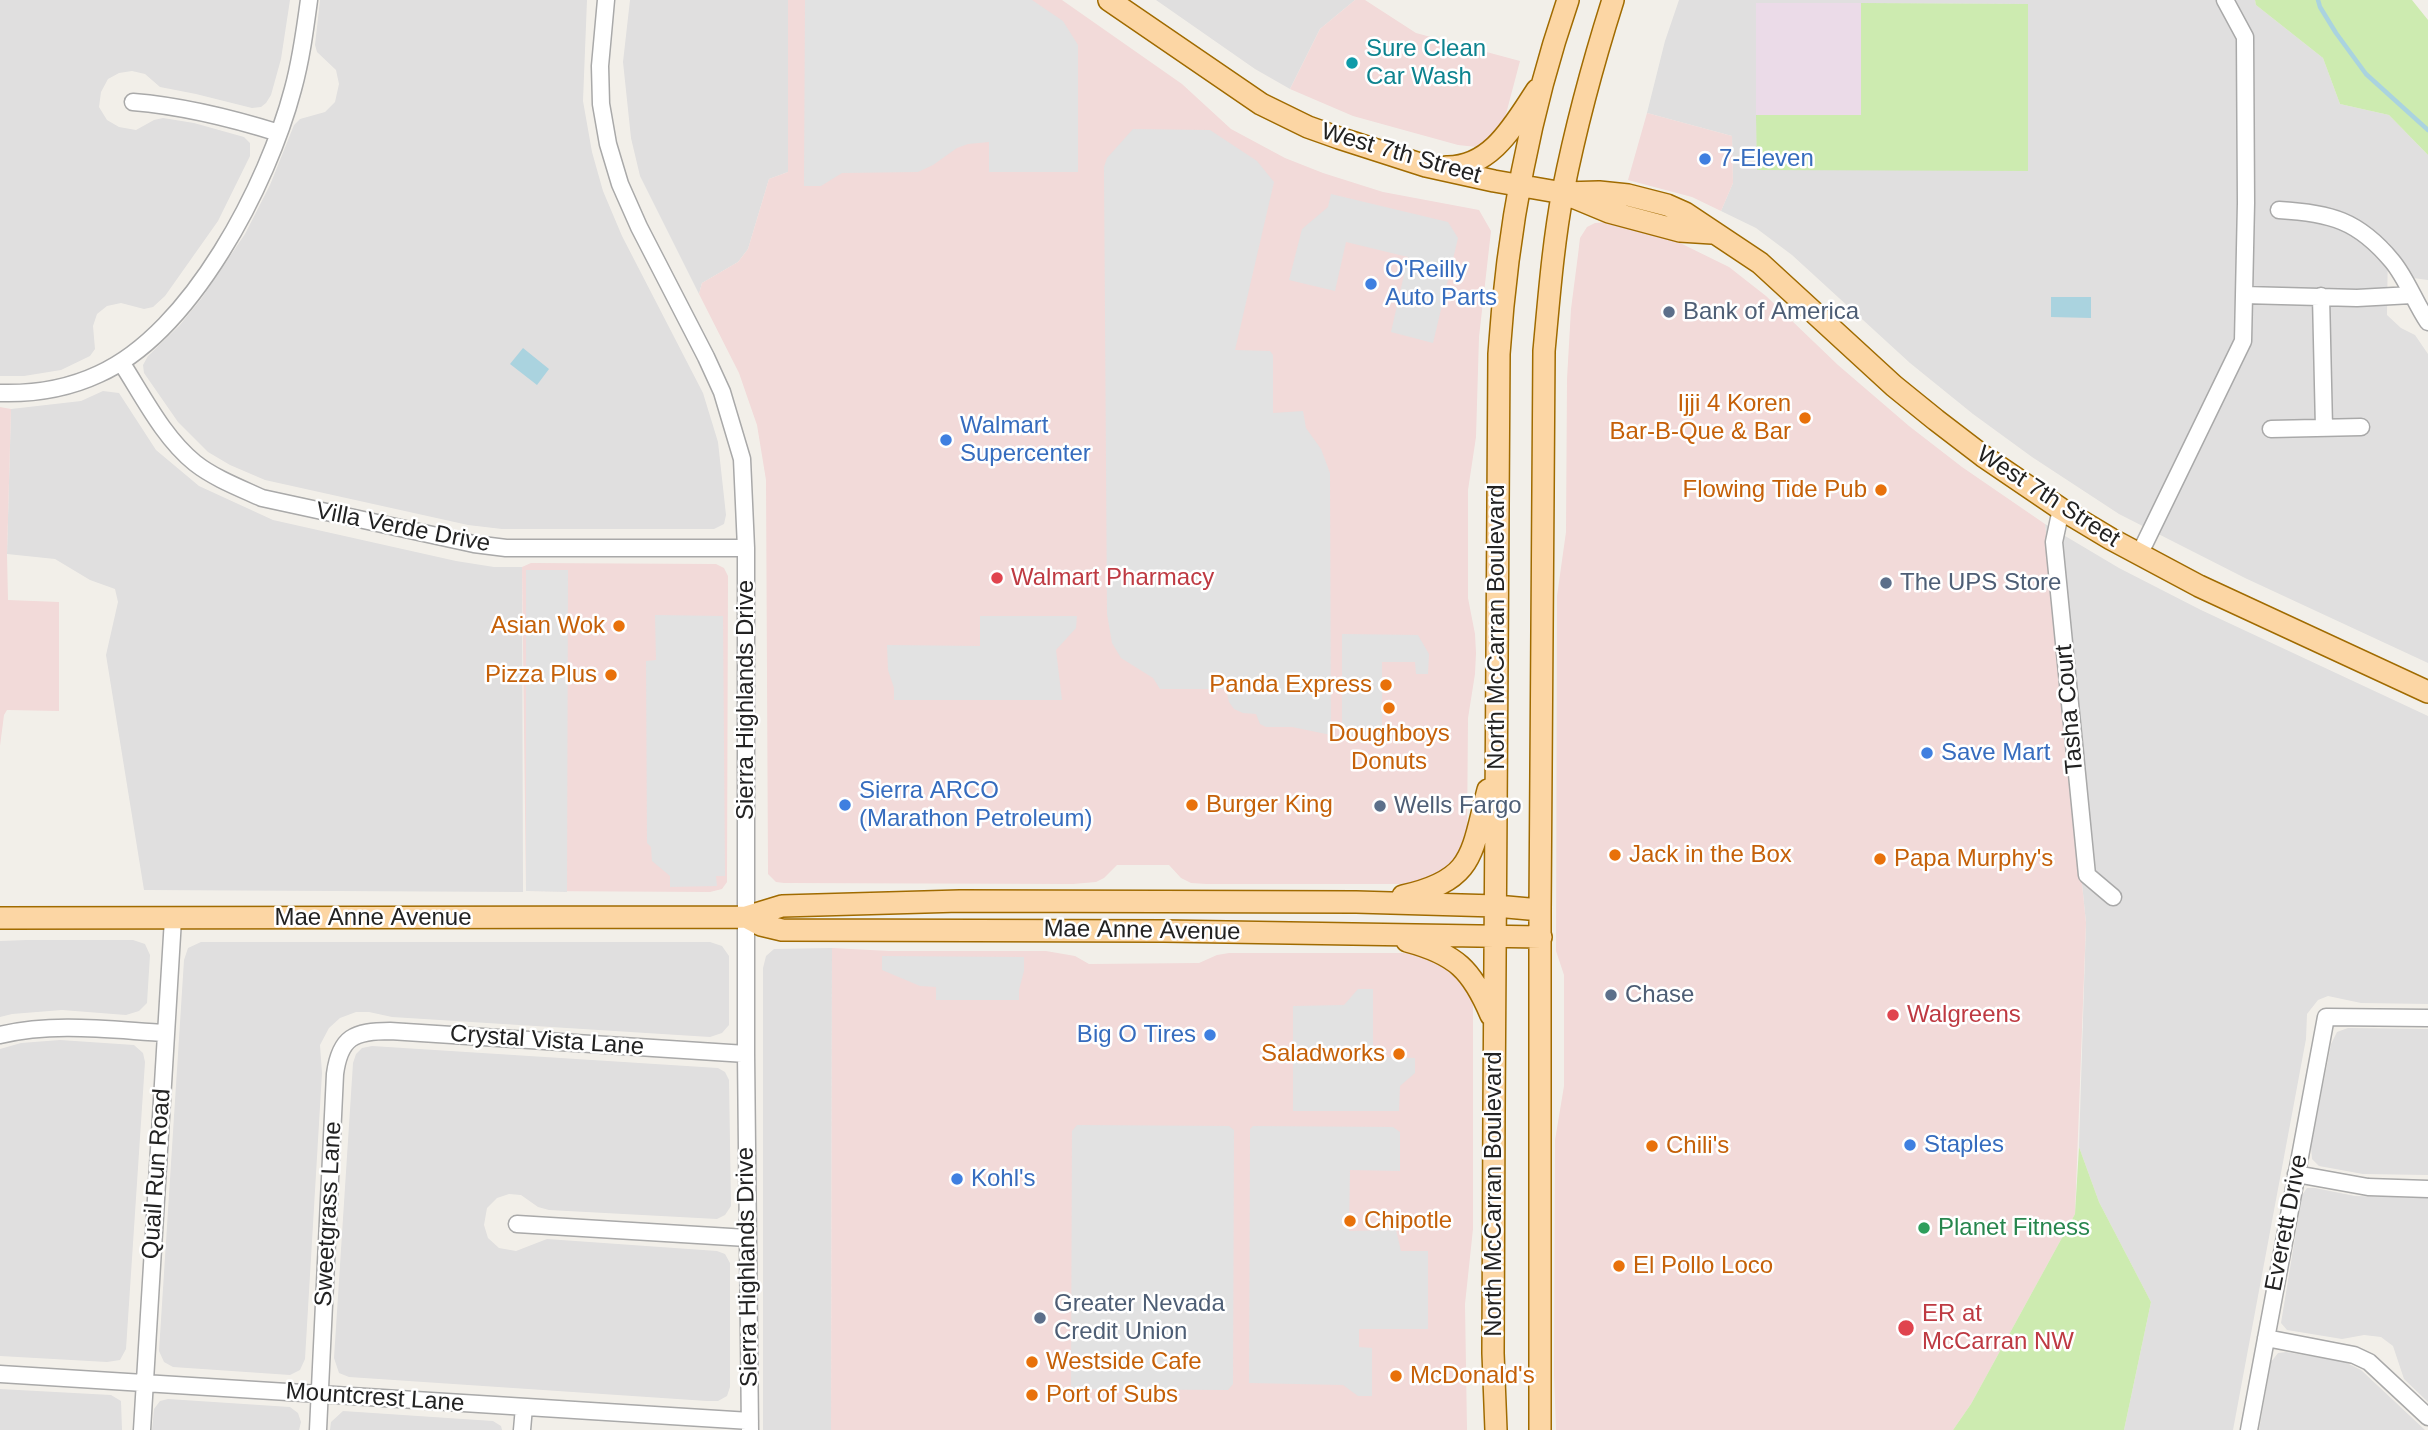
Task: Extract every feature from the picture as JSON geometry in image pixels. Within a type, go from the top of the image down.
[{"type":"main road","name":"West 7th Street","points":[[1109,0],[1261,104],[1320,131],[1426,166],[1563,193],[1599,192],[1628,195],[1667,205],[1685,213],[1779,279],[1894,386],[1936,420],[2061,509],[2139,555],[2199,586],[2428,692]]},
{"type":"main road","name":"North McCarran Boulevard","points":[[1496,1430],[1493,1367],[1499,354],[1503,297],[1521,186],[1544,80],[1569,0]]},
{"type":"main road","name":"North McCarran Boulevard","points":[[1540,1430],[1543,390],[1552,270],[1563,193],[1589,80],[1613,0]]},
{"type":"main road","points":[[1426,166],[1455,167],[1478,159],[1493,149],[1508,134],[1544,80]]},
{"type":"main road","points":[[1356,902],[1427,891],[1442,885],[1460,871],[1472,849],[1496,761]]},
{"type":"main road","name":"Mae Anne Avenue","points":[[0,919],[746,917],[782,905],[960,901],[1356,902],[1496,906],[1540,911]]},
{"type":"main road","name":"Mae Anne Avenue","points":[[746,917],[761,925],[782,930],[1164,931],[1541,937]]},
{"type":"main road","points":[[1382,935],[1440,953],[1457,962],[1470,974],[1495,1025],[1495,1062]]},
{"type":"street","points":[[0,393],[46,391],[100,374],[141,348],[191,293],[216,259],[259,183],[279,133],[298,68],[309,0]]},
{"type":"street","name":"Sierra Highlands Drive","points":[[607,0],[600,66],[601,104],[608,144],[620,184],[634,216],[722,392],[742,459],[747,548],[746,1054],[750,1426]]},
{"type":"street","points":[[2139,555],[2243,341],[2245,37],[2225,0]]},
{"type":"street","points":[[133,102],[195,110],[279,133]]},
{"type":"street","points":[[2279,210],[2334,217],[2353,226],[2393,262],[2428,322]]},
{"type":"street","points":[[2244,295],[2357,298],[2412,295]]},
{"type":"street","points":[[2321,296],[2324,428]]},
{"type":"street","name":"Villa Verde Drive","points":[[121,362],[164,428],[195,463],[229,484],[262,498],[474,544],[506,548],[747,548]]},
{"type":"street","points":[[2271,429],[2361,427]]},
{"type":"street","name":"Tasha Court","points":[[2061,509],[2054,542],[2087,875],[2113,897]]},
{"type":"street","name":"Quail Run Road","points":[[142,1430],[173,919]]},
{"type":"street","name":"Everett Drive","points":[[2249,1430],[2326,1017],[2428,1018]]},
{"type":"street","points":[[0,1035],[59,1027],[166,1033]]},
{"type":"street","name":"Crystal Vista Lane","points":[[349,1038],[365,1031],[390,1031],[746,1054]]},
{"type":"street","name":"Sweetgrass Lane","points":[[318,1430],[335,1074],[338,1053],[349,1038]]},
{"type":"street","points":[[2296,1174],[2368,1187],[2428,1189]]},
{"type":"street","points":[[517,1224],[747,1238]]},
{"type":"street","points":[[2266,1338],[2354,1355],[2369,1362],[2428,1417]]},
{"type":"street","name":"Mountcrest Lane","points":[[0,1374],[524,1407],[750,1426]]},
{"type":"street","points":[[522,1430],[524,1407]]},
{"type":"shaded area","points":[[0,0],[290,0],[281,59],[271,95],[261,107],[252,108],[160,87],[145,74],[132,71],[119,73],[108,79],[101,92],[99,107],[107,120],[119,127],[136,130],[163,118],[194,123],[244,137],[250,143],[250,156],[218,221],[165,296],[153,307],[144,309],[121,303],[107,306],[97,314],[93,326],[95,349],[90,356],[61,370],[24,376],[0,376]]},
{"type":"shaded area","points":[[320,0],[587,0],[583,101],[592,152],[603,191],[622,236],[703,393],[718,442],[726,515],[724,524],[714,529],[502,529],[468,525],[265,480],[208,452],[178,422],[144,373],[143,365],[148,356],[179,326],[201,299],[245,234],[270,185],[294,125],[300,119],[325,112],[335,102],[339,84],[336,70],[317,52],[315,45]]},
{"type":"shaded area","points":[[630,0],[788,0],[788,172],[769,179],[748,249],[738,262],[702,283],[699,294],[640,176],[631,138],[623,62]]},
{"type":"shaded area","points":[[788,0],[1062,0],[1182,84],[1231,129],[1285,158],[1383,192],[1479,210],[1491,231],[1479,337],[1476,437],[1468,490],[1468,598],[1476,653],[1468,718],[1467,838],[1466,847],[1443,873],[1419,882],[1403,884],[1191,883],[1181,878],[1169,865],[1117,865],[1096,882],[1073,884],[784,883],[776,882],[768,874],[766,480],[757,425],[739,373],[699,294],[702,283],[738,262],[748,249],[769,179],[788,172]]},
{"type":"shaded area","points":[[805,0],[1032,0],[1063,21],[1078,45],[1078,172],[989,172],[989,142],[957,148],[918,172],[842,173],[821,186],[804,186]]},
{"type":"shaded area","points":[[1156,0],[1355,0],[1320,29],[1290,89],[1255,69]]},
{"type":"shaded area","points":[[1355,0],[1365,0],[1416,33],[1520,61],[1501,127],[1488,141],[1477,147],[1458,145],[1353,116],[1290,89],[1320,29]]},
{"type":"shaded area","points":[[1679,0],[2255,0],[2256,5],[2323,58],[2340,104],[2389,115],[2428,155],[2428,280],[2413,278],[2388,242],[2387,315],[2401,328],[2415,335],[2428,354],[2428,663],[2245,578],[2119,514],[2032,457],[1973,414],[1910,363],[1792,255],[1756,228],[1721,211],[1733,183],[1732,136],[1647,113],[1665,41]],"holes":[[[1756,3],[2028,4],[1757,170]]]},
{"type":"shaded area","points":[[1756,3],[1861,3],[1861,115],[1756,115]]},
{"type":"shaded area","points":[[1647,113],[1732,136],[1733,183],[1721,211],[1692,197],[1628,180]]},
{"type":"shaded area","points":[[1133,129],[1210,130],[1257,161],[1274,182],[1235,350],[1270,351],[1273,355],[1273,413],[1303,411],[1306,428],[1321,449],[1330,473],[1331,735],[1292,727],[1266,727],[1260,724],[1256,714],[1234,709],[1226,689],[1160,689],[1153,678],[1121,658],[1112,643],[1107,614],[1104,167],[1107,158]]},
{"type":"shaded area","points":[[1331,194],[1448,222],[1458,238],[1433,343],[1391,332],[1408,257],[1346,242],[1335,291],[1289,280],[1302,229],[1328,207]]},
{"type":"shaded area","points":[[1607,222],[1676,241],[1729,267],[1766,296],[1838,365],[1909,426],[1962,467],[2045,524],[2086,923],[2075,1214],[1971,1404],[1953,1430],[1556,1430],[1555,1140],[1564,1086],[1564,975],[1556,951],[1557,596],[1566,532],[1567,379],[1571,309],[1580,238],[1587,227]]},
{"type":"shaded area","points":[[103,391],[119,393],[156,450],[199,486],[273,520],[456,561],[494,567],[522,567],[523,892],[144,890],[106,655],[118,602],[115,589],[90,580],[55,559],[7,554],[11,409],[81,401]]},
{"type":"shaded area","points":[[0,407],[11,409],[8,600],[59,602],[59,711],[7,710],[0,746]]},
{"type":"shaded area","points":[[2045,524],[2119,568],[2201,610],[2428,716],[2428,1004],[2361,1003],[2328,996],[2318,1000],[2307,1014],[2306,1039],[2233,1430],[2124,1430],[2151,1302],[2099,1202],[2079,1147],[2086,923]]},
{"type":"shaded area","points":[[531,563],[716,564],[724,568],[728,576],[727,882],[722,889],[710,892],[526,891],[522,567]]},
{"type":"shaded area","points":[[526,570],[568,570],[567,892],[526,891]]},
{"type":"shaded area","points":[[655,615],[723,616],[725,876],[716,876],[717,886],[670,887],[670,876],[652,861],[651,847],[647,843],[646,661],[656,660]]},
{"type":"shaded area","points":[[980,616],[1077,616],[1076,628],[1056,650],[1062,700],[894,700],[894,688],[888,670],[887,645],[980,646]]},
{"type":"shaded area","points":[[1342,634],[1418,635],[1429,654],[1428,674],[1416,674],[1415,662],[1382,662],[1382,735],[1342,734]]},
{"type":"shaded area","points":[[133,940],[145,944],[150,955],[147,1003],[139,1011],[126,1015],[62,1010],[0,1017],[0,941]]},
{"type":"shaded area","points":[[201,942],[710,942],[722,946],[729,956],[729,1025],[722,1033],[710,1037],[392,1017],[369,1012],[356,1012],[340,1018],[329,1028],[320,1045],[322,1073],[305,1359],[300,1370],[290,1375],[173,1367],[164,1362],[159,1351],[184,960],[188,948]]},
{"type":"shaded area","points":[[832,948],[831,1430],[763,1430],[763,968],[766,956],[774,949]]},
{"type":"shaded area","points":[[832,948],[889,951],[1046,951],[1075,956],[1089,964],[1199,963],[1229,953],[1415,953],[1428,956],[1455,971],[1471,994],[1473,1006],[1473,1229],[1465,1304],[1467,1430],[831,1430]]},
{"type":"shaded area","points":[[882,956],[1024,957],[1019,1000],[936,1000],[936,987],[920,986],[882,970]]},
{"type":"shaded area","points":[[1358,989],[1373,989],[1373,1057],[1415,1058],[1415,1073],[1400,1086],[1399,1111],[1293,1111],[1293,1006],[1344,1005]]},
{"type":"shaded area","points":[[2348,1028],[2428,1029],[2428,1175],[2363,1174],[2319,1166],[2312,1159],[2311,1147],[2331,1044],[2337,1032]]},
{"type":"shaded area","points":[[60,1040],[134,1045],[143,1053],[145,1062],[126,1349],[120,1360],[107,1362],[0,1356],[0,1049],[21,1043]]},
{"type":"shaded area","points":[[372,1046],[718,1068],[725,1072],[729,1080],[731,1206],[725,1215],[717,1219],[549,1210],[538,1207],[521,1195],[509,1194],[497,1198],[487,1208],[484,1225],[488,1238],[499,1248],[516,1251],[547,1239],[717,1251],[725,1254],[730,1263],[730,1387],[727,1396],[718,1401],[707,1401],[349,1377],[339,1373],[334,1358],[353,1063],[362,1048]]},
{"type":"shaded area","points":[[1077,1125],[1229,1126],[1234,1130],[1233,1384],[1228,1390],[1076,1389],[1071,1386],[1072,1131]]},
{"type":"shaded area","points":[[1253,1126],[1393,1127],[1400,1132],[1400,1171],[1350,1170],[1349,1231],[1396,1230],[1401,1251],[1428,1251],[1428,1329],[1359,1329],[1359,1347],[1372,1348],[1372,1396],[1358,1396],[1343,1385],[1249,1383],[1250,1129]]},
{"type":"shaded area","points":[[2307,1188],[2355,1196],[2428,1198],[2428,1402],[2404,1379],[2393,1346],[2381,1337],[2364,1335],[2342,1339],[2287,1330],[2281,1323],[2302,1195]]},
{"type":"shaded area","points":[[2278,1353],[2345,1362],[2361,1370],[2425,1430],[2259,1430],[2271,1362]]},
{"type":"shaded area","points":[[0,1389],[111,1395],[121,1401],[122,1430],[0,1430]]},
{"type":"shaded area","points":[[168,1399],[290,1407],[298,1413],[301,1422],[299,1430],[152,1430],[154,1409],[160,1401]]},
{"type":"shaded area","points":[[343,1411],[493,1421],[501,1426],[502,1430],[330,1430],[331,1422]]},
{"type":"green space","points":[[2255,0],[2412,0],[2428,20],[2428,155],[2389,115],[2340,104],[2323,58],[2256,5]]},
{"type":"green space","points":[[1861,3],[2028,4],[2028,171],[1757,170],[1756,115],[1861,115]]},
{"type":"green space","points":[[2079,1147],[2099,1202],[2151,1302],[2124,1430],[1953,1430],[1971,1404],[2075,1214]]},
{"type":"water","points":[[2051,297],[2091,297],[2091,318],[2051,317]]},
{"type":"water","points":[[523,348],[549,369],[537,385],[510,364]]},
{"type":"waterway","points":[[2318,0],[2336,33],[2366,74],[2428,130]]},
{"type":"place","name":"Sure Clean Car Wash","points":[[1352,63]]},
{"type":"place","name":"7-Eleven","points":[[1705,159]]},
{"type":"place","name":"O'Reilly Auto Parts","points":[[1371,284]]},
{"type":"place","name":"Bank of America","points":[[1669,312]]},
{"type":"place","name":"Ijji 4 Koren Bar-B-Que & Bar","points":[[1805,418]]},
{"type":"place","name":"Walmart Supercenter","points":[[946,440]]},
{"type":"place","name":"Flowing Tide Pub","points":[[1881,490]]},
{"type":"place","name":"Walmart Pharmacy","points":[[997,578]]},
{"type":"place","name":"The UPS Store","points":[[1886,583]]},
{"type":"place","name":"Asian Wok","points":[[619,626]]},
{"type":"place","name":"Pizza Plus","points":[[611,675]]},
{"type":"place","name":"Panda Express","points":[[1386,685]]},
{"type":"place","name":"Doughboys Donuts","points":[[1389,708]]},
{"type":"place","name":"Save Mart","points":[[1927,753]]},
{"type":"place","name":"Sierra ARCO (Marathon Petroleum)","points":[[845,805]]},
{"type":"place","name":"Burger King","points":[[1192,805]]},
{"type":"place","name":"Wells Fargo","points":[[1380,806]]},
{"type":"place","name":"Jack in the Box","points":[[1615,855]]},
{"type":"place","name":"Papa Murphy's","points":[[1880,859]]},
{"type":"place","name":"Chase","points":[[1611,995]]},
{"type":"place","name":"Walgreens","points":[[1893,1015]]},
{"type":"place","name":"Big O Tires","points":[[1210,1035]]},
{"type":"place","name":"Saladworks","points":[[1399,1054]]},
{"type":"place","name":"Staples","points":[[1910,1145]]},
{"type":"place","name":"Chili's","points":[[1652,1146]]},
{"type":"place","name":"Kohl's","points":[[957,1179]]},
{"type":"place","name":"Chipotle","points":[[1350,1221]]},
{"type":"place","name":"Planet Fitness","points":[[1924,1228]]},
{"type":"place","name":"El Pollo Loco","points":[[1619,1266]]},
{"type":"place","name":"Greater Nevada Credit Union","points":[[1040,1318]]},
{"type":"place","name":"ER at McCarran NW","points":[[1906,1328]]},
{"type":"place","name":"Westside Cafe","points":[[1032,1362]]},
{"type":"place","name":"McDonald's","points":[[1396,1376]]},
{"type":"place","name":"Port of Subs","points":[[1032,1395]]}]
